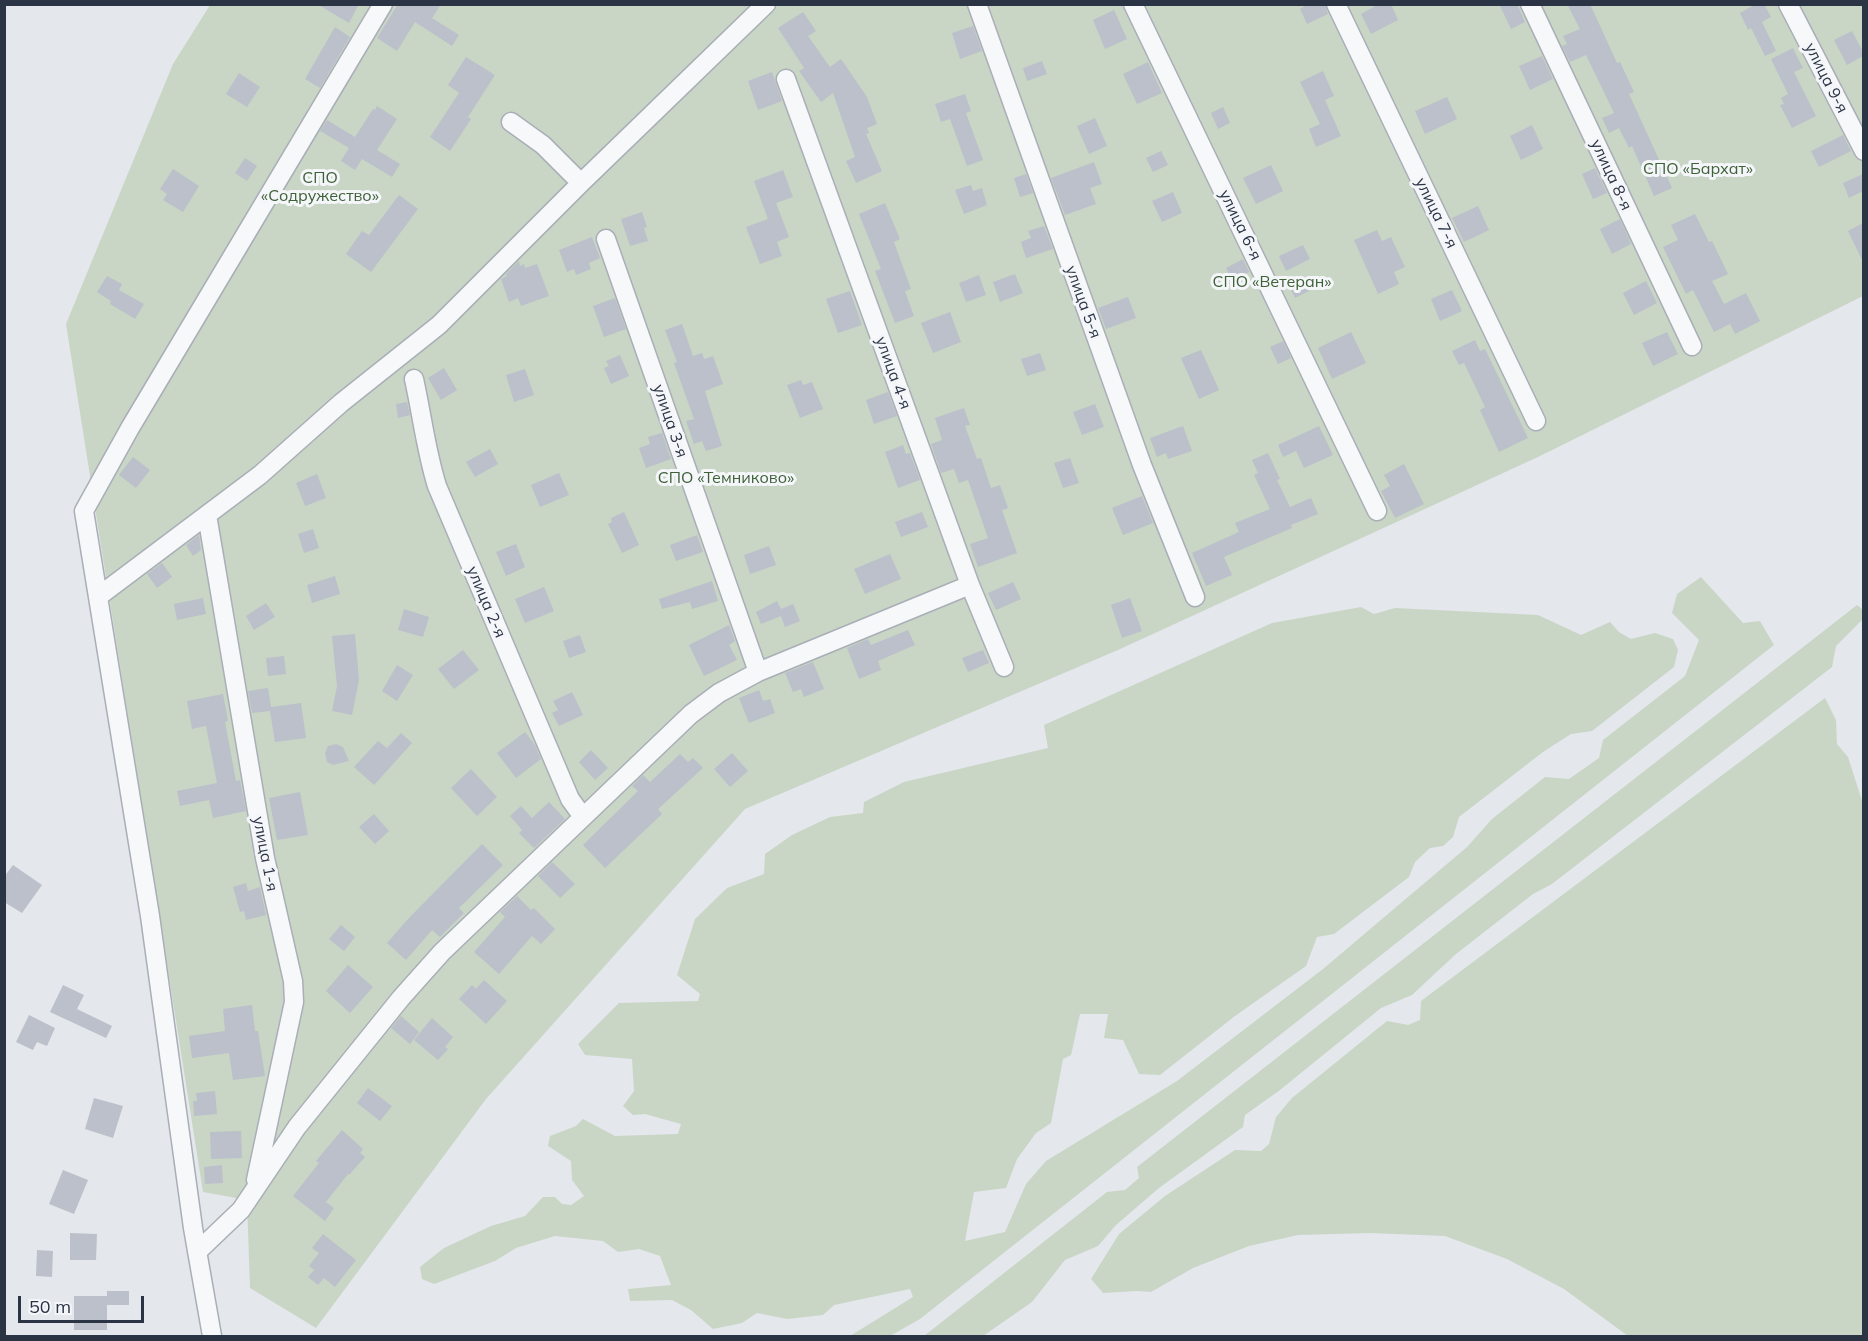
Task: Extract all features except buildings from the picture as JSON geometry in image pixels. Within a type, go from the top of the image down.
[{"type":"street","points":[[212,1336],[197,1252],[150,916],[84,511],[136,418],[383,4]]},
{"type":"street","points":[[99,596],[260,475],[341,403],[439,325],[581,183],[766,4]]},
{"type":"street","name":"улица 5-я","points":[[977,4],[1142,465],[1195,597]]},
{"type":"street","name":"улица 6-я","points":[[1133,4],[1377,511]]},
{"type":"street","name":"улица 7-я","points":[[1336,4],[1536,421]]},
{"type":"street","name":"улица 8-я","points":[[1530,4],[1692,346]]},
{"type":"street","name":"улица 9-я","points":[[1788,4],[1863,151]]},
{"type":"street","name":"улица 4-я","points":[[786,79],[970,585],[1004,667]]},
{"type":"street","points":[[512,122],[543,145],[581,183]]},
{"type":"street","name":"улица 3-я","points":[[606,239],[758,672]]},
{"type":"street","name":"улица 2-я","points":[[414,379],[424,423],[428,457],[437,486],[570,799],[583,817]]},
{"type":"street","name":"улица 1-я","points":[[207,515],[265,858],[293,981],[294,1002],[254,1191]]},
{"type":"street","points":[[197,1252],[241,1210],[297,1127],[401,998],[442,952],[691,714],[719,693],[758,672],[970,585]]},
{"type":"green space","points":[[210,5],[1863,5],[1863,296],[1538,457],[1118,650],[745,809],[486,1099],[316,1328],[250,1288],[247,1200],[203,1192],[66,324],[173,64]]},
{"type":"green space","points":[[1701,577],[1743,623],[1760,621],[1774,645],[920,1319],[890,1336],[850,1336],[913,1297],[910,1289],[834,1305],[823,1315],[787,1319],[757,1313],[742,1323],[713,1329],[691,1310],[672,1300],[630,1301],[628,1289],[671,1285],[660,1256],[639,1249],[618,1252],[603,1241],[555,1236],[516,1248],[495,1261],[434,1284],[422,1279],[420,1267],[444,1248],[491,1226],[525,1216],[543,1197],[555,1197],[562,1204],[571,1205],[584,1196],[572,1180],[571,1161],[548,1146],[550,1136],[576,1126],[583,1119],[615,1136],[678,1134],[681,1124],[645,1114],[633,1115],[623,1106],[634,1091],[632,1059],[585,1055],[578,1044],[619,1003],[698,1001],[700,994],[677,975],[695,919],[727,888],[764,874],[765,854],[792,835],[830,817],[863,813],[864,802],[904,782],[1048,748],[1044,725],[1272,623],[1361,607],[1374,614],[1395,608],[1538,615],[1581,635],[1610,622],[1619,632],[1631,639],[1655,633],[1673,639],[1678,650],[1674,667],[1592,731],[1571,734],[1543,752],[1459,817],[1453,837],[1443,846],[1430,848],[1415,862],[1409,877],[1334,934],[1317,937],[1306,966],[1235,1016],[1160,1075],[1139,1074],[1123,1040],[1104,1038],[1108,1014],[1080,1014],[1071,1055],[1063,1059],[1051,1123],[1036,1133],[1017,1159],[1006,1188],[974,1192],[965,1241],[1005,1232],[1026,1184],[1046,1161],[1177,1081],[1323,969],[1467,847],[1492,819],[1545,777],[1569,779],[1599,758],[1603,740],[1685,676],[1699,640],[1672,613],[1677,594]]},
{"type":"green space","points":[[1857,605],[1863,610],[1863,619],[1836,646],[1832,667],[1552,884],[1533,894],[1456,954],[1412,995],[1381,1008],[1280,1090],[1245,1115],[1243,1127],[1159,1188],[1116,1225],[1098,1246],[1065,1260],[1032,1302],[983,1336],[924,1336],[1107,1192],[1125,1190],[1139,1178],[1137,1167]]},
{"type":"green space","points":[[1825,698],[1836,720],[1837,744],[1848,757],[1863,804],[1863,1336],[1628,1336],[1564,1289],[1507,1259],[1445,1236],[1370,1233],[1298,1235],[1249,1246],[1193,1268],[1151,1292],[1103,1293],[1091,1279],[1119,1234],[1165,1196],[1235,1150],[1261,1151],[1269,1144],[1276,1117],[1292,1098],[1387,1021],[1408,1025],[1420,1020],[1421,1001]]},
{"type":"park label","name":"СПО «Бархат»","points":[[1698,169]]},
{"type":"park label","name":"СПО «Содружество»","points":[[320,187]]},
{"type":"park label","name":"СПО «Ветеран»","points":[[1272,282]]},
{"type":"park label","name":"СПО «Темниково»","points":[[726,478]]}]
